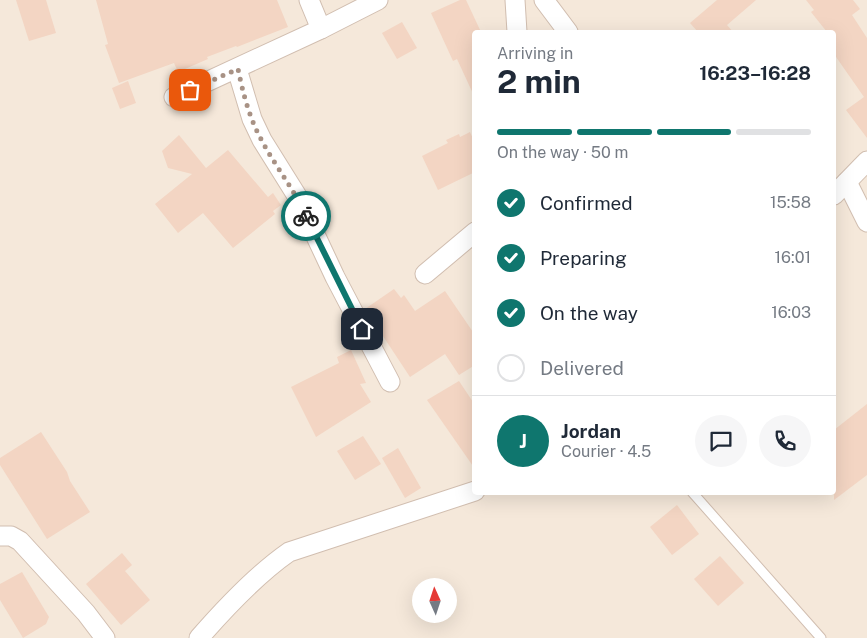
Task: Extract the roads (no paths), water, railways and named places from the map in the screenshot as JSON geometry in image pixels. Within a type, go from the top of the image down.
[{"type":"street","points":[[309,0],[321,29]]},
{"type":"street","points":[[174,97],[238,69],[378,0]]},
{"type":"street","points":[[515,0],[517,30]]},
{"type":"street","points":[[544,0],[566,30]]},
{"type":"street","points":[[238,69],[252,119],[262,140],[297,196],[335,277],[390,382]]},
{"type":"street","points":[[867,161],[840,189],[867,222]]},
{"type":"street","points":[[425,274],[472,235]]},
{"type":"street","points":[[199,638],[240,594],[289,552],[472,491]]},
{"type":"street","points":[[0,536],[11,536],[20,541],[86,613],[105,638]]},
{"type":"lane","points":[[695,495],[821,638]]}]
